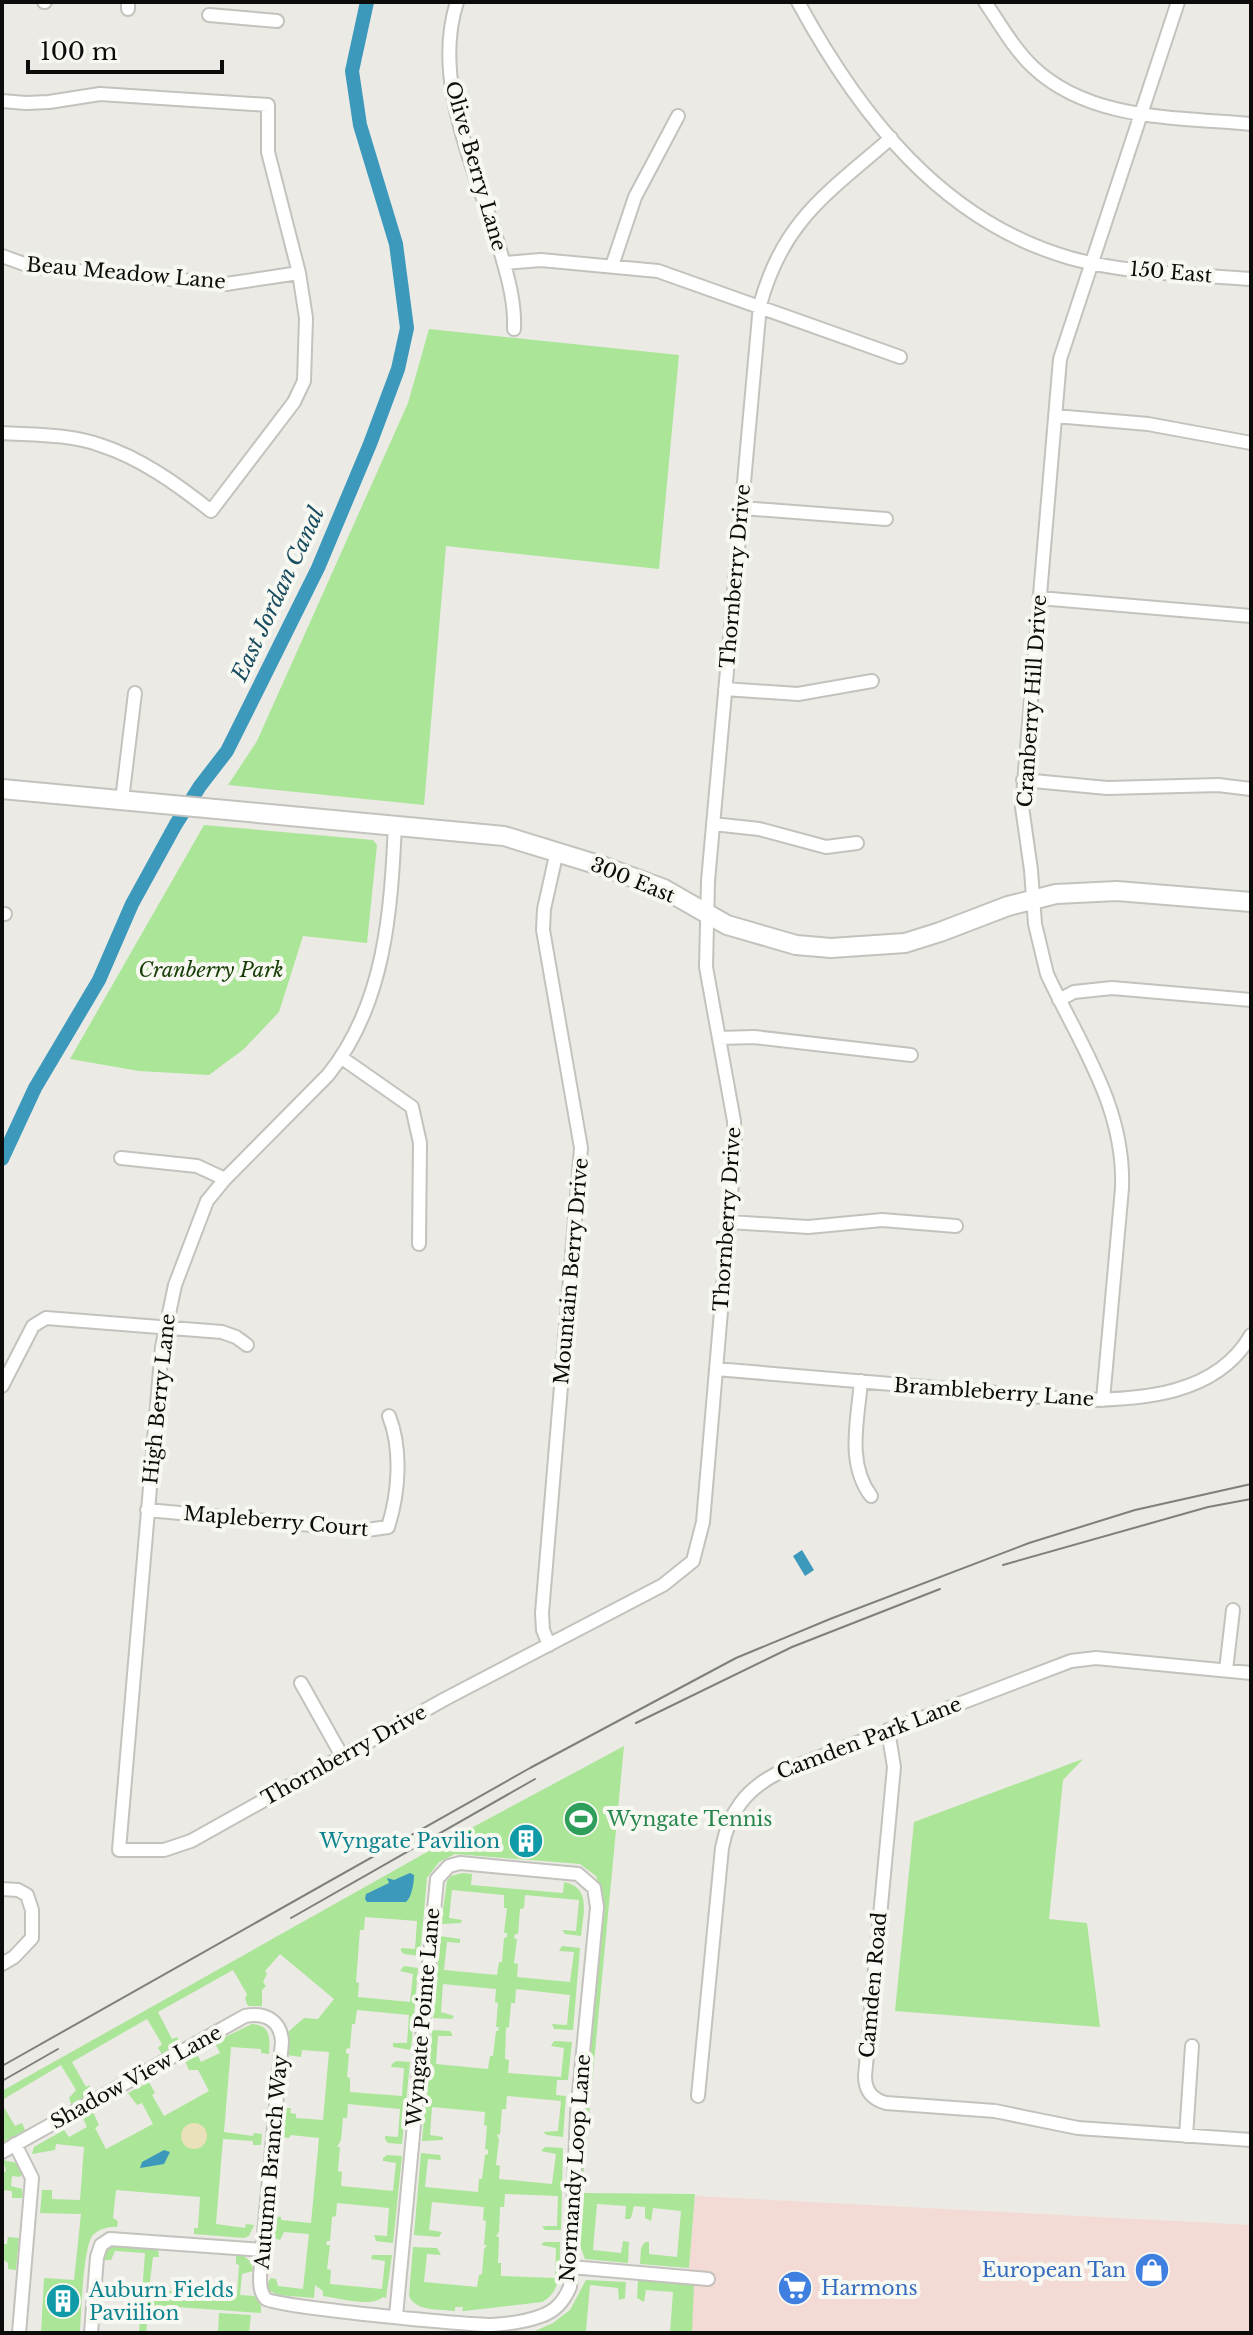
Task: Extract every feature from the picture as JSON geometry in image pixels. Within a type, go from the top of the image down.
[{"type":"street","points":[[243,18],[244,2]]},
{"type":"street","name":"Olive Berry Lane","points":[[457,2],[449,34],[448,58],[453,101],[504,263],[514,301],[514,329]]},
{"type":"street","points":[[798,2],[835,69],[891,138],[930,179],[977,217],[1026,243],[1091,263]]},
{"type":"street","points":[[985,2],[1023,56],[1058,87],[1102,105],[1140,115],[1251,124]]},
{"type":"street","name":"Cranberry Hill Drive","points":[[1103,1400],[1122,1188],[1122,1153],[1110,1102],[1059,1000],[1042,958],[1035,924],[1022,807],[1023,780],[1062,349],[1178,2]]},
{"type":"street","points":[[209,15],[277,21]]},
{"type":"street","points":[[2,101],[38,103],[114,94],[268,105],[268,152],[299,273],[306,318],[304,381],[294,402],[211,511],[182,489],[129,457],[98,444],[2,433]]},
{"type":"street","points":[[612,266],[635,197],[678,116]]},
{"type":"street","name":"Thornberry Drive","points":[[119,1850],[164,1850],[191,1841],[342,1756],[663,1585],[693,1561],[703,1522],[735,1134],[706,967],[707,914],[760,305],[776,257],[802,217],[891,138]]},
{"type":"street","name":"Beau Meadow Lane","points":[[2,256],[45,268],[226,284],[299,273]]},
{"type":"street","points":[[504,263],[541,260],[658,271],[900,357]]},
{"type":"street","name":"150 East","points":[[1091,263],[1251,279]]},
{"type":"street","points":[[1055,416],[1148,424],[1251,443]]},
{"type":"street","points":[[741,508],[886,519]]},
{"type":"street","points":[[1039,598],[1251,616]]},
{"type":"street","points":[[725,689],[798,694],[872,681]]},
{"type":"street","points":[[122,800],[135,693]]},
{"type":"street","points":[[1023,780],[1107,788],[1218,785],[1251,789]]},
{"type":"street","name":"300 East","points":[[2,789],[504,836],[557,851],[664,889],[727,925],[796,945],[831,948],[905,943],[1034,898],[1086,891],[1251,902]]},
{"type":"street","name":"High Berry Lane","points":[[119,1850],[165,1327],[175,1285],[207,1201],[342,1058],[363,1015],[377,978],[387,926],[395,824]]},
{"type":"street","points":[[713,824],[759,829],[826,847],[857,843]]},
{"type":"street","name":"Mountain Berry Drive","points":[[549,1645],[543,1630],[542,1613],[581,1148],[579,1121],[543,930],[544,909],[557,851]]},
{"type":"street","points":[[1059,1000],[1074,992],[1112,988],[1251,1000]]},
{"type":"street","points":[[719,1038],[754,1037],[911,1055]]},
{"type":"street","points":[[342,1058],[412,1107],[420,1143],[419,1244]]},
{"type":"street","points":[[121,1158],[197,1166],[225,1179]]},
{"type":"street","points":[[729,1222],[808,1227],[882,1220],[956,1226]]},
{"type":"street","points":[[2,1386],[33,1326],[41,1319],[51,1317],[222,1332],[247,1345]]},
{"type":"street","name":"Brambleberry Lane","points":[[716,1369],[1079,1400],[1144,1398],[1202,1380],[1229,1361],[1251,1335]]},
{"type":"street","points":[[861,1381],[857,1469],[862,1484],[871,1496]]},
{"type":"street","name":"Mapleberry Court","points":[[147,1510],[367,1530],[388,1527],[394,1505],[398,1451],[396,1433],[389,1416]]},
{"type":"street","points":[[1226,1670],[1233,1610]]},
{"type":"street","name":"Camden Park Lane","points":[[698,2096],[722,1848],[729,1821],[744,1798],[766,1779],[1071,1661],[1096,1658],[1251,1673]]},
{"type":"street","points":[[301,1683],[342,1756]]},
{"type":"street","name":"Camden Road","points":[[888,1730],[894,1767],[865,2076],[869,2093],[886,2103],[995,2111],[1078,2128],[1251,2140]]},
{"type":"street","name":"Wyngate Pointe Lane","points":[[396,2316],[437,1879],[449,1866],[466,1863],[570,1872],[590,1883]]},
{"type":"street","name":"Normandy Loop Lane","points":[[272,2302],[520,2327],[559,2305],[570,2287],[577,2114],[597,1907],[596,1894],[590,1883]]},
{"type":"street","points":[[2,1889],[18,1890],[27,1895],[32,1910],[32,1938],[14,1957],[2,1964]]},
{"type":"street","name":"Shadow View Lane","points":[[2,2152],[245,2016],[259,2014],[273,2020]]},
{"type":"street","name":"Autumn Branch Way","points":[[272,2302],[264,2297],[260,2287],[282,2042],[280,2028],[273,2020]]},
{"type":"street","points":[[1186,2136],[1192,2046]]},
{"type":"street","points":[[15,2144],[32,2178],[19,2333]]},
{"type":"street","points":[[91,2333],[97,2257],[101,2245],[110,2239],[263,2250]]},
{"type":"street","points":[[571,2267],[708,2279]]},
{"type":"shaded area","points":[[695,2196],[1251,2225],[1251,2333],[691,2333],[687,2296]]},
{"type":"green space","points":[[429,329],[679,355],[659,569],[446,546],[424,805],[228,785],[257,741],[408,403]]},
{"type":"green space","name":"Cranberry Park","points":[[204,825],[373,840],[377,845],[367,943],[303,936],[279,1012],[244,1049],[209,1075],[139,1071],[70,1059]]},
{"type":"green space","points":[[624,1746],[582,2189],[585,2114],[603,1899],[596,1876],[580,1864],[455,1854],[439,1862],[427,1878],[420,1956],[401,1951],[401,1948],[415,1949],[417,1921],[365,1917],[364,1930],[360,1930],[356,1982],[359,1983],[358,1997],[410,2002],[413,1974],[400,1971],[404,1966],[418,1968],[411,2050],[393,2047],[393,2043],[407,2043],[409,2015],[357,2010],[350,2048],[346,2049],[349,2054],[347,2077],[350,2078],[350,2092],[402,2096],[404,2068],[391,2067],[396,2061],[410,2062],[402,2144],[388,2143],[385,2139],[385,2136],[398,2137],[400,2109],[348,2104],[347,2118],[343,2118],[341,2140],[337,2147],[340,2147],[338,2171],[342,2172],[341,2186],[393,2191],[396,2163],[383,2161],[383,2158],[387,2155],[402,2156],[393,2243],[376,2241],[374,2235],[387,2236],[389,2208],[337,2203],[330,2241],[326,2245],[330,2245],[327,2269],[331,2270],[330,2284],[382,2289],[385,2261],[371,2259],[372,2255],[392,2255],[386,2298],[363,2302],[323,2296],[323,2291],[315,2285],[314,2298],[278,2295],[268,2290],[267,2284],[271,2278],[276,2279],[278,2286],[303,2289],[309,2234],[284,2232],[280,2240],[271,2237],[273,2216],[281,2217],[281,2220],[311,2223],[319,2138],[280,2137],[282,2108],[291,2108],[290,2113],[296,2114],[296,2118],[323,2120],[329,2052],[302,2050],[301,2057],[287,2055],[288,2032],[304,2018],[318,2019],[334,1999],[280,1954],[265,1971],[262,2006],[248,2006],[245,1999],[247,1994],[233,1970],[158,2012],[172,2039],[177,2037],[180,2044],[162,2054],[158,2048],[162,2044],[147,2019],[72,2062],[86,2087],[89,2085],[93,2092],[71,2104],[69,2098],[76,2090],[61,2065],[2,2100],[2,2091],[436,1847]]},
{"type":"green space","points":[[1083,1759],[1063,1780],[1049,1919],[1087,1923],[1100,2027],[895,2011],[914,1822]]},
{"type":"green space","points":[[472,1874],[471,1885],[563,1893],[564,1882],[579,1890],[584,1911],[581,1936],[565,1934],[562,1930],[576,1931],[579,1900],[525,1895],[524,1908],[520,1909],[518,1934],[514,1938],[517,1939],[514,1963],[518,1964],[517,1977],[570,1982],[574,1952],[559,1951],[562,1946],[580,1948],[573,2030],[554,2029],[552,2024],[567,2025],[570,1995],[516,1989],[509,2027],[506,2028],[508,2073],[561,2077],[564,2048],[551,2046],[554,2041],[572,2042],[568,2080],[557,2080],[556,2095],[566,2096],[563,2137],[543,2132],[558,2131],[561,2101],[507,2096],[506,2109],[502,2109],[500,2134],[497,2135],[499,2179],[552,2184],[556,2154],[541,2151],[545,2147],[563,2148],[561,2230],[545,2230],[542,2226],[557,2226],[558,2196],[505,2194],[496,2236],[499,2237],[501,2276],[555,2278],[556,2248],[541,2245],[544,2242],[560,2242],[557,2284],[542,2302],[464,2311],[463,2307],[455,2307],[455,2311],[423,2307],[409,2296],[413,2247],[437,2248],[441,2255],[427,2254],[424,2282],[477,2287],[487,2245],[484,2245],[484,2207],[432,2202],[429,2230],[442,2232],[439,2237],[414,2235],[421,2153],[440,2155],[441,2160],[428,2159],[425,2187],[478,2192],[485,2155],[488,2154],[485,2149],[485,2112],[432,2107],[430,2135],[443,2137],[443,2140],[422,2141],[432,2030],[450,2031],[452,2034],[438,2036],[436,2064],[488,2069],[499,2027],[496,2027],[496,1989],[443,1984],[441,2012],[454,2016],[452,2019],[433,2018],[440,1936],[460,1939],[460,1943],[447,1942],[444,1970],[497,1975],[499,1962],[502,1962],[504,1938],[507,1937],[504,1933],[507,1908],[504,1908],[504,1895],[452,1890],[449,1918],[462,1920],[461,1923],[441,1924],[447,1881],[451,1876]]},
{"type":"green space","points":[[252,2024],[266,2030],[269,2054],[261,2053],[261,2049],[231,2047],[224,2132],[253,2136],[254,2133],[262,2134],[261,2145],[253,2145],[253,2141],[223,2139],[216,2224],[245,2228],[246,2224],[254,2225],[249,2236],[194,2234],[194,2228],[198,2228],[200,2197],[116,2190],[113,2218],[118,2221],[117,2227],[104,2228],[93,2235],[87,2252],[80,2333],[41,2333],[44,2278],[74,2280],[81,2214],[40,2213],[42,2190],[52,2190],[52,2199],[80,2200],[84,2147],[56,2144],[55,2150],[32,2154],[34,2147],[64,2130],[69,2137],[87,2127],[83,2118],[93,2112],[99,2125],[95,2128],[106,2149],[153,2124],[142,2103],[137,2105],[128,2093],[149,2082],[155,2093],[152,2095],[164,2116],[209,2091],[198,2070],[189,2070],[185,2061],[197,2054],[201,2062],[220,2053],[216,2045],[219,2040]]},
{"type":"green space","points":[[2,2104],[15,2126],[22,2123],[25,2130],[2,2143]]},
{"type":"green space","points":[[3,2160],[17,2163],[22,2174],[20,2177],[12,2176],[11,2186],[22,2189],[23,2198],[12,2198],[12,2191],[2,2190],[2,2174],[6,2171]]},
{"type":"green space","points":[[584,2193],[695,2194],[689,2268],[640,2264],[641,2248],[645,2242],[649,2242],[649,2254],[677,2257],[681,2211],[653,2208],[651,2221],[645,2218],[645,2207],[634,2206],[631,2218],[625,2219],[626,2206],[597,2204],[593,2250],[621,2253],[623,2241],[629,2242],[628,2263],[585,2259],[579,2243]]},
{"type":"green space","points":[[8,2237],[19,2238],[16,2270],[8,2269],[8,2263],[2,2259],[2,2244],[7,2244]]},
{"type":"green space","points":[[112,2245],[158,2248],[159,2257],[153,2257],[149,2290],[237,2295],[239,2265],[236,2264],[236,2255],[244,2256],[252,2263],[253,2271],[242,2274],[240,2295],[255,2296],[261,2313],[149,2305],[146,2333],[139,2333],[145,2253],[115,2251],[111,2260],[103,2260]]},
{"type":"green space","points":[[586,2280],[626,2282],[625,2298],[619,2300],[618,2288],[590,2285],[586,2331],[600,2333],[535,2333],[570,2310]]},
{"type":"green space","points":[[638,2280],[694,2284],[692,2333],[670,2333],[673,2292],[646,2290],[644,2302],[637,2298]]},
{"type":"green space","points":[[219,2313],[251,2315],[249,2333],[218,2333]]},
{"type":"sand","points":[[194,2123],[203,2127],[207,2136],[203,2145],[194,2149],[185,2145],[181,2136],[185,2127]]},
{"type":"water","points":[[802,1550],[814,1570],[805,1576],[793,1556]]},
{"type":"water","points":[[410,1873],[414,1875],[414,1881],[406,1902],[367,1902],[365,1899],[366,1894],[389,1883],[387,1878],[394,1880]]},
{"type":"water","points":[[164,2150],[170,2152],[164,2164],[140,2168],[142,2162]]},
{"type":"waterway","name":"East Jordan Canal","points":[[2,1159],[35,1088],[99,980],[132,904],[176,824],[227,751],[318,568],[398,369],[407,328],[396,244],[360,125],[352,71],[367,2]]},
{"type":"tram line","points":[[2,2066],[530,1768],[736,1658],[1029,1543],[1135,1510],[1251,1484]]},
{"type":"tram line","points":[[1003,1565],[1208,1507],[1251,1499]]},
{"type":"tram line","points":[[636,1723],[792,1647],[940,1589]]},
{"type":"tram line","points":[[291,1918],[535,1779]]},
{"type":"tram line","points":[[2,2081],[58,2049]]},
{"type":"place","name":"Wyngate Tennis","points":[[581,1819]]},
{"type":"place","name":"Wyngate Pavilion","points":[[526,1841]]},
{"type":"place","name":"European Tan","points":[[1152,2270]]},
{"type":"place","name":"Harmons","points":[[795,2288]]},
{"type":"place","name":"Auburn Fields Paviilion","points":[[63,2301]]}]
